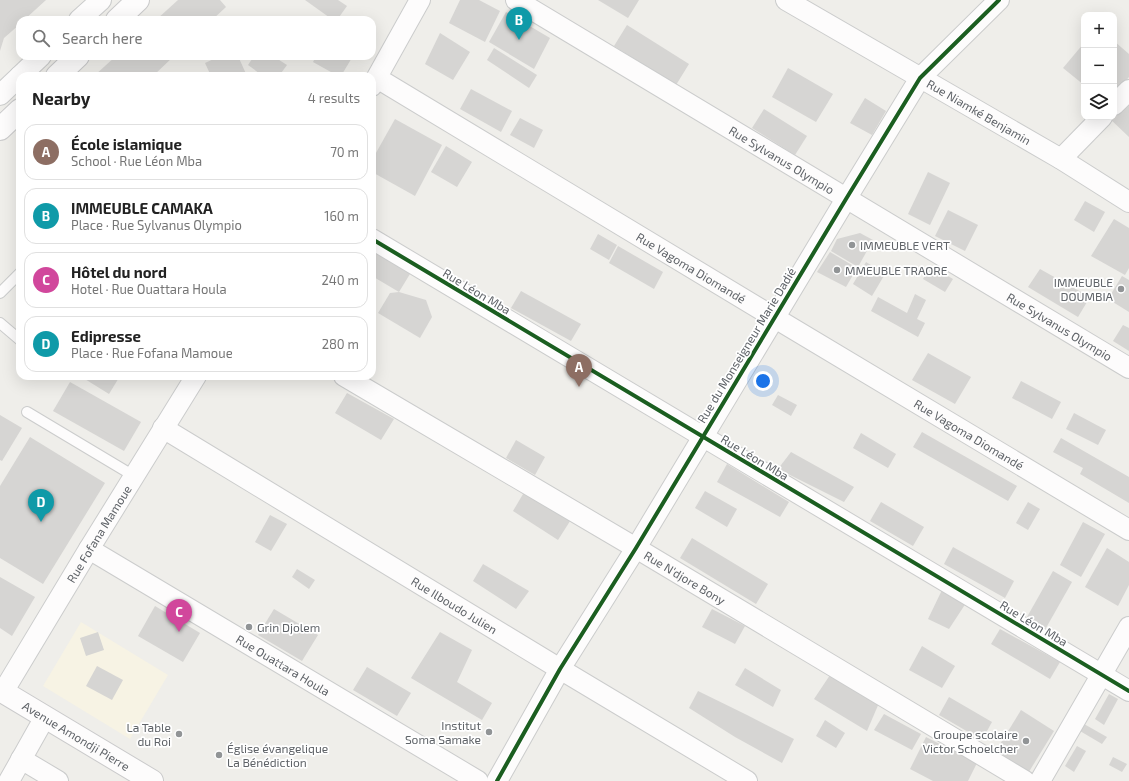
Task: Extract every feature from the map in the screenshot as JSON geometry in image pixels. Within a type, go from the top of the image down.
[{"type":"street","points":[[83,16],[100,0]]},
{"type":"street","points":[[121,16],[138,0]]},
{"type":"street","points":[[376,80],[420,0]]},
{"type":"street","name":"Rue Sylvanus Olympio","points":[[516,0],[1129,368]]},
{"type":"street","name":"Rue du Monseigneur Marie Dadié","points":[[497,781],[560,669],[636,548],[846,198],[920,78],[999,0]]},
{"type":"street","name":"Rue Niamké Benjamin","points":[[792,1],[920,78],[1061,159],[1129,202]]},
{"type":"street","points":[[24,72],[38,60]]},
{"type":"street","points":[[61,72],[74,60]]},
{"type":"street","points":[[0,95],[16,80]]},
{"type":"street","name":"Rue Vagoma Diomandé","points":[[376,83],[775,318],[1129,530]]},
{"type":"street","points":[[1117,102],[1129,90]]},
{"type":"street","points":[[0,129],[16,114]]},
{"type":"street","points":[[1061,159],[1099,120]]},
{"type":"street","name":"Rue Léon Mba","points":[[376,242],[1129,691]]},
{"type":"street","name":"Rue Fofana Mamoue","points":[[2,691],[193,380]]},
{"type":"street","name":"Rue N'djore Bony","points":[[351,380],[636,548],[1025,781]]},
{"type":"street","name":"Rue Ilboudo Julien","points":[[163,428],[747,781]]},
{"type":"street","name":"Rue Ouattara Houla","points":[[89,549],[478,781]]},
{"type":"street","points":[[1040,781],[1129,627]]},
{"type":"street","name":"Avenue Amondji Pierre","points":[[2,691],[152,781]]},
{"type":"street","points":[[8,781],[45,717]]},
{"type":"street","points":[[21,759],[58,781]]},
{"type":"lane","points":[[0,293],[16,277]]},
{"type":"lane","points":[[0,323],[16,337]]},
{"type":"lane","points":[[28,412],[134,476]]},
{"type":"shaded area","points":[[81,622],[168,675],[130,739],[43,686]]},
{"type":"building","points":[[0,0],[46,0],[28,16],[16,16],[16,28],[4,38],[0,51]]},
{"type":"building","points":[[178,0],[220,0],[226,7],[216,16],[160,16]]},
{"type":"building","points":[[305,0],[338,0],[347,6],[340,16],[327,16]]},
{"type":"building","points":[[460,0],[479,0],[500,11],[485,42],[449,23]]},
{"type":"building","points":[[598,0],[639,0],[628,18]]},
{"type":"building","points":[[506,12],[550,38],[534,69],[489,42]]},
{"type":"building","points":[[627,25],[689,64],[676,85],[614,46]]},
{"type":"building","points":[[440,33],[470,52],[453,80],[425,64]]},
{"type":"building","points":[[1117,44],[1129,54],[1129,77],[1117,91]]},
{"type":"building","points":[[1081,47],[1081,83],[1063,68]]},
{"type":"building","points":[[494,48],[537,75],[529,88],[487,60]]},
{"type":"building","points":[[112,60],[170,60],[157,72],[98,72]]},
{"type":"building","points":[[211,60],[240,60],[245,72],[209,72],[205,63]]},
{"type":"building","points":[[251,60],[279,60],[287,65],[282,72],[258,72],[248,65]]},
{"type":"building","points":[[314,60],[351,60],[343,72],[331,72],[313,62]]},
{"type":"building","points":[[788,68],[833,94],[816,122],[772,97]]},
{"type":"building","points":[[471,89],[512,111],[501,132],[460,109]]},
{"type":"building","points":[[865,98],[886,111],[872,135],[850,123]]},
{"type":"building","points":[[1129,98],[1129,137],[1111,120],[1117,120],[1117,110]]},
{"type":"building","points":[[764,109],[807,136],[795,155],[752,128]]},
{"type":"building","points":[[520,118],[543,130],[534,148],[510,135]]},
{"type":"building","points":[[395,119],[442,145],[415,196],[376,174],[376,153]]},
{"type":"building","points":[[446,146],[472,162],[457,187],[431,172]]},
{"type":"building","points":[[928,172],[950,183],[930,225],[908,214]]},
{"type":"building","points":[[1085,201],[1105,212],[1094,232],[1074,220]]},
{"type":"building","points":[[948,210],[978,225],[965,251],[935,236]]},
{"type":"building","points":[[1114,219],[1129,228],[1129,268],[1125,275],[1091,256]]},
{"type":"building","name":"IMMEUBLE VERT","points":[[860,233],[873,240],[858,267],[831,251],[837,239]]},
{"type":"building","points":[[598,234],[617,245],[609,260],[590,249]]},
{"type":"building","points":[[618,246],[663,272],[654,289],[609,263]]},
{"type":"building","points":[[376,249],[413,269],[399,292],[376,278]]},
{"type":"building","name":"MMEUBLE TRAORE","points":[[830,252],[857,268],[846,287],[817,272]]},
{"type":"building","points":[[866,262],[885,274],[872,296],[853,284]]},
{"type":"building","points":[[931,266],[953,279],[945,292],[923,279]]},
{"type":"building","points":[[1040,269],[1090,297],[1078,317],[1028,287]]},
{"type":"building","name":"IMMEUBLE DOUMBIA","points":[[1122,276],[1129,280],[1129,312],[1108,299]]},
{"type":"building","points":[[521,291],[581,324],[571,341],[511,308]]},
{"type":"building","points":[[399,292],[426,300],[432,317],[420,338],[378,313],[390,293]]},
{"type":"building","points":[[915,294],[926,300],[917,319],[925,323],[918,337],[871,311],[878,297],[907,313]]},
{"type":"building","points":[[1123,325],[1129,328],[1129,351],[1113,341]]},
{"type":"building","points":[[928,353],[971,377],[955,404],[912,380]]},
{"type":"building","points":[[86,380],[118,380],[109,394]]},
{"type":"building","points":[[1021,381],[1061,402],[1052,419],[1012,398]]},
{"type":"building","points":[[70,382],[141,422],[124,451],[53,411]]},
{"type":"building","points":[[347,393],[394,419],[381,440],[335,413]]},
{"type":"building","points":[[778,395],[797,405],[791,416],[772,405]]},
{"type":"building","points":[[1074,413],[1106,430],[1098,445],[1066,429]]},
{"type":"building","points":[[0,415],[22,428],[2,461],[0,460]]},
{"type":"building","points":[[922,432],[1017,486],[1008,501],[913,447]]},
{"type":"building","points":[[861,433],[896,454],[888,468],[853,448]]},
{"type":"building","points":[[30,437],[105,483],[43,584],[0,558],[0,486]]},
{"type":"building","points":[[1061,438],[1129,477],[1129,503],[1080,474],[1083,468],[1053,452]]},
{"type":"building","points":[[516,440],[545,457],[535,475],[506,458]]},
{"type":"building","points":[[791,452],[854,487],[844,502],[778,469]]},
{"type":"building","points":[[727,464],[789,502],[780,517],[717,482]]},
{"type":"building","points":[[526,489],[572,518],[558,540],[513,511]]},
{"type":"building","points":[[705,491],[737,509],[727,527],[695,508]]},
{"type":"building","points":[[881,502],[924,527],[913,546],[870,521]]},
{"type":"building","points":[[1028,502],[1040,509],[1028,530],[1016,523]]},
{"type":"building","points":[[270,515],[287,524],[271,551],[255,542]]},
{"type":"building","points":[[1083,522],[1105,534],[1081,577],[1060,565]]},
{"type":"building","points":[[692,538],[768,584],[756,604],[680,558]]},
{"type":"building","points":[[953,547],[1014,581],[1005,598],[944,564]]},
{"type":"building","points":[[1107,548],[1129,562],[1129,585],[1118,606],[1085,587]]},
{"type":"building","points":[[483,564],[529,591],[516,609],[473,581]]},
{"type":"building","points":[[297,569],[315,580],[309,589],[292,577]]},
{"type":"building","points":[[1053,571],[1072,582],[1046,628],[1027,617]]},
{"type":"building","points":[[0,577],[35,597],[12,636],[0,628]]},
{"type":"building","points":[[942,590],[966,603],[949,629],[928,619]]},
{"type":"building","points":[[155,606],[200,633],[183,662],[138,636]]},
{"type":"building","points":[[274,609],[318,635],[302,661],[258,635]]},
{"type":"building","points":[[712,609],[745,626],[735,644],[702,627]]},
{"type":"building","points":[[1000,629],[1060,662],[1050,679],[991,644]]},
{"type":"building","points":[[98,632],[104,650],[86,656],[80,638]]},
{"type":"building","points":[[440,632],[472,650],[457,682],[492,703],[482,720],[411,678]]},
{"type":"building","points":[[922,646],[955,666],[942,688],[909,670]]},
{"type":"building","points":[[97,666],[123,680],[112,700],[86,686]]},
{"type":"building","points":[[367,667],[411,693],[397,716],[353,690]]},
{"type":"building","points":[[745,668],[781,690],[773,707],[735,685]]},
{"type":"building","points":[[832,672],[879,703],[867,731],[814,699]]},
{"type":"building","points":[[698,691],[794,739],[782,763],[735,737],[689,708]]},
{"type":"building","points":[[1109,694],[1118,699],[1104,725],[1095,719]]},
{"type":"building","points":[[949,697],[992,722],[982,740],[939,715]]},
{"type":"building","points":[[1021,710],[1054,731],[1027,775],[994,754]]},
{"type":"building","points":[[884,714],[921,734],[912,750],[874,730]]},
{"type":"building","points":[[825,720],[845,733],[836,748],[816,736]]},
{"type":"building","points":[[1084,724],[1107,737],[1102,744],[1080,731]]},
{"type":"building","points":[[926,737],[977,763],[968,781],[933,781],[910,769]]},
{"type":"building","points":[[1077,746],[1086,751],[1074,772],[1065,766]]},
{"type":"building","points":[[1113,757],[1127,764],[1122,772],[1109,765]]},
{"type":"cycle path","points":[[497,781],[560,669],[636,548],[920,78],[999,0]]},
{"type":"cycle path","points":[[376,241],[1129,691]]},
{"type":"place","name":"IMMEUBLE CAMAKA","points":[[519,40]]},
{"type":"place","name":"IMMEUBLE VERT","points":[[852,245]]},
{"type":"place","name":"MMEUBLE TRAORE","points":[[837,270]]},
{"type":"place","name":"IMMEUBLE DOUMBIA","points":[[1121,289]]},
{"type":"place","name":"École islamique","points":[[579,387]]},
{"type":"place","name":"Edipresse","points":[[41,522]]},
{"type":"place","name":"Grin Djolem","points":[[249,627]]},
{"type":"place","name":"Hôtel du nord","points":[[179,632]]},
{"type":"place","name":"Institut Soma Samake","points":[[489,732]]},
{"type":"place","name":"La Table du Roi","points":[[179,734]]},
{"type":"place","name":"Groupe scolaire Victor Schoelcher","points":[[1026,741]]},
{"type":"place","name":"Église évangelique La Bénédiction","points":[[219,755]]}]
